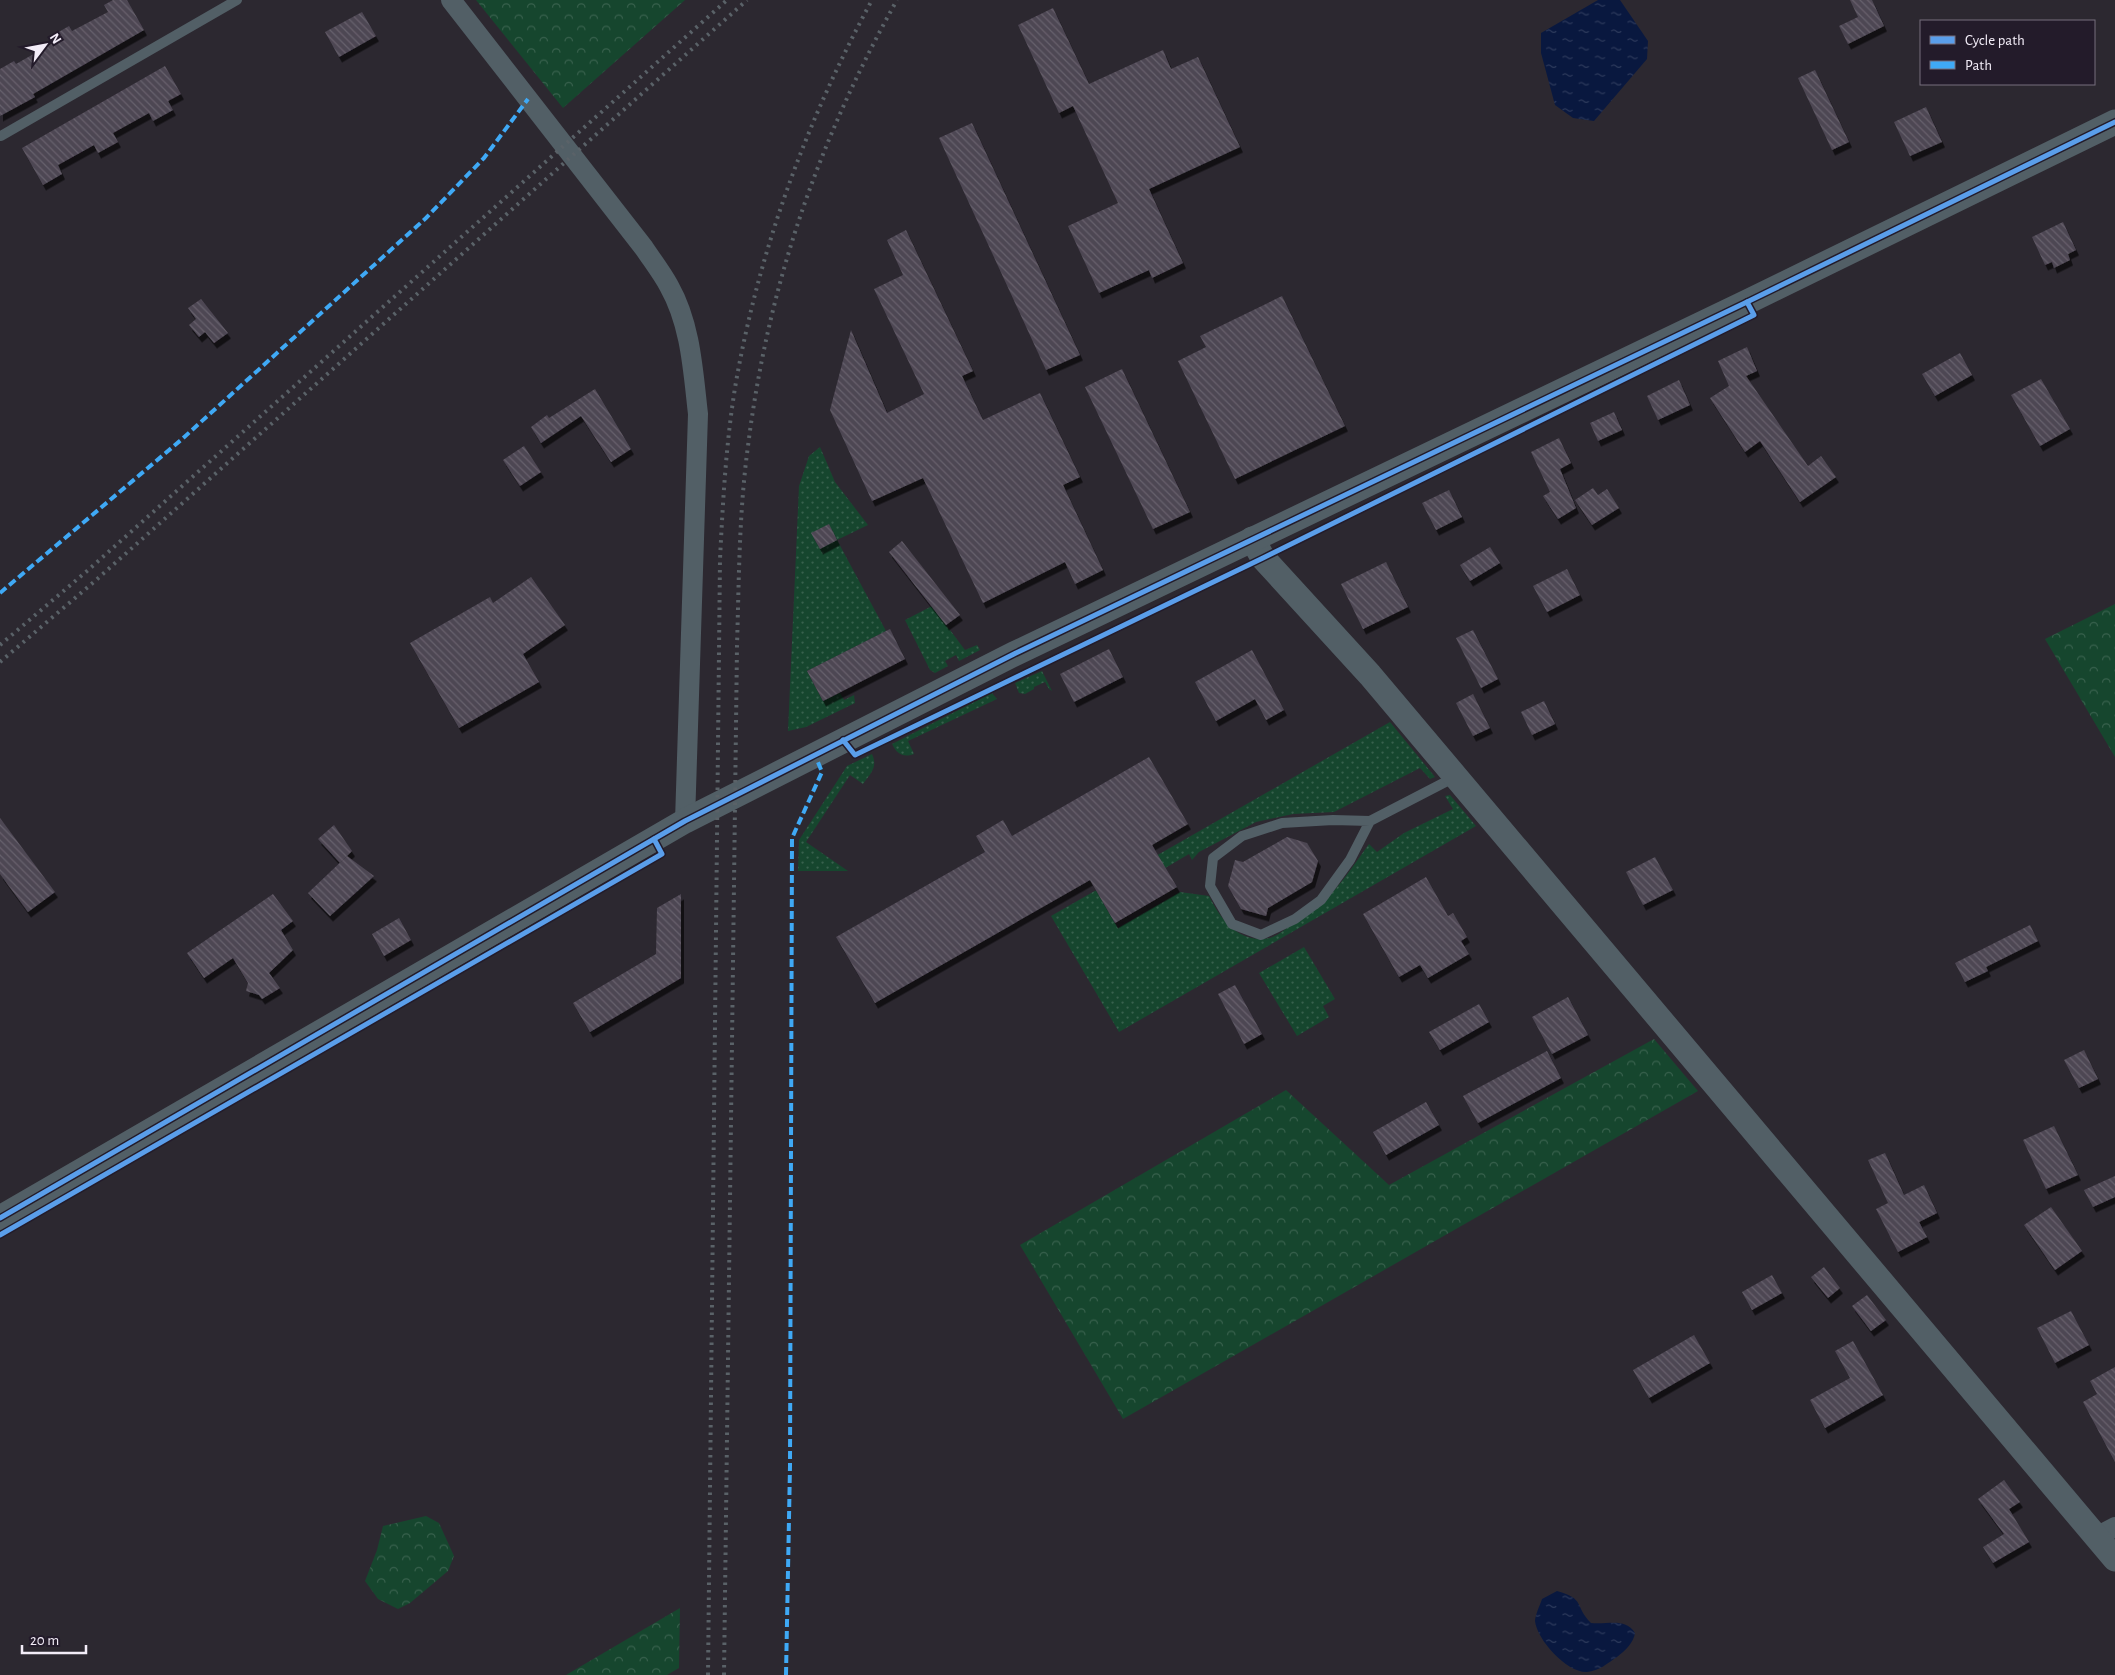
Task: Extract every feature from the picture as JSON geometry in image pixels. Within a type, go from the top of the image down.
[{"type":"street","points":[[451,0],[644,248],[670,287],[684,322],[692,359],[698,414],[686,821]]},
{"type":"street","points":[[0,1218],[686,821],[968,677],[2115,122]]},
{"type":"street","points":[[1252,539],[1263,558],[1370,676],[2106,1532],[2115,1559]]},
{"type":"lane","points":[[1,136],[236,0]]},
{"type":"lane","points":[[1370,821],[1350,860],[1321,900],[1295,918],[1261,935],[1232,924],[1210,886],[1213,858],[1242,836],[1282,823],[1333,820],[1370,821],[1455,777]]},
{"type":"green space","points":[[476,0],[685,0],[563,108]]},
{"type":"green space","points":[[820,447],[835,482],[868,525],[837,540],[886,631],[807,671],[823,701],[840,693],[844,700],[854,695],[855,703],[806,727],[788,731],[799,486],[809,456]]},
{"type":"green space","points":[[2115,604],[2115,757],[2045,639]]},
{"type":"green space","points":[[932,606],[965,650],[977,645],[980,650],[959,661],[956,655],[945,661],[948,666],[935,673],[930,670],[905,620]]},
{"type":"green space","points":[[1042,671],[1052,691],[1045,682],[1025,694],[1019,693],[1015,683]]},
{"type":"green space","points":[[992,693],[997,699],[908,741],[914,754],[907,756],[901,754],[892,744]]},
{"type":"green space","points":[[1390,722],[1435,777],[1430,779],[1420,768],[1334,812],[1293,814],[1256,822],[1199,852],[1192,860],[1189,854],[1104,904],[1118,928],[1180,892],[1209,896],[1219,914],[1240,934],[1259,939],[1270,938],[1307,915],[1324,901],[1342,881],[1369,844],[1377,852],[1404,833],[1453,809],[1445,796],[1450,795],[1476,826],[1119,1032],[1051,916]]},
{"type":"green space","points":[[872,754],[874,766],[863,784],[850,775],[806,842],[848,871],[798,871],[799,840],[847,766]]},
{"type":"green space","points":[[1304,947],[1335,999],[1323,1006],[1329,1017],[1297,1036],[1259,973]]},
{"type":"green space","points":[[1654,1039],[1698,1091],[1123,1419],[1020,1245],[1286,1090],[1389,1185]]},
{"type":"green space","points":[[426,1516],[439,1523],[454,1556],[448,1571],[410,1603],[398,1609],[378,1599],[365,1581],[377,1550],[383,1526]]},
{"type":"green space","points":[[680,1608],[679,1668],[667,1675],[566,1675]]},
{"type":"water","points":[[1598,0],[1620,0],[1648,41],[1647,59],[1594,121],[1573,118],[1555,105],[1541,53],[1541,33]]},
{"type":"water","points":[[1557,1591],[1576,1600],[1591,1623],[1621,1623],[1631,1628],[1635,1633],[1631,1643],[1617,1657],[1595,1670],[1579,1671],[1562,1661],[1547,1646],[1537,1629],[1535,1621],[1542,1599]]},
{"type":"building","points":[[113,0],[127,0],[144,30],[33,94],[35,97],[0,116],[0,69],[14,61],[16,64],[53,43],[50,37],[69,26],[72,31],[108,12],[104,5]]},
{"type":"building","points":[[1850,0],[1872,0],[1884,26],[1848,44],[1839,26],[1858,17]]},
{"type":"building","points":[[1053,8],[1089,84],[1163,50],[1171,69],[1198,57],[1240,147],[1149,189],[1183,263],[1152,278],[1149,270],[1099,293],[1068,226],[1118,203],[1073,106],[1059,113],[1018,25]]},
{"type":"building","points":[[362,12],[376,36],[339,57],[325,32]]},
{"type":"building","points":[[165,66],[181,94],[168,101],[173,110],[153,121],[149,113],[113,133],[118,142],[98,153],[94,145],[58,165],[62,174],[43,185],[22,148]]},
{"type":"building","points":[[1815,70],[1849,142],[1832,150],[1798,78]]},
{"type":"building","points":[[1926,107],[1942,142],[1910,156],[1894,122]]},
{"type":"building","points":[[972,123],[1080,355],[1046,370],[939,138]]},
{"type":"building","points":[[2063,222],[2076,250],[2068,254],[2070,260],[2054,268],[2052,262],[2045,265],[2032,237]]},
{"type":"building","points":[[906,230],[973,371],[962,376],[983,420],[1040,393],[1080,477],[1063,485],[1103,570],[1075,584],[1065,562],[983,603],[923,478],[872,501],[830,410],[851,330],[887,413],[924,394],[874,289],[903,275],[887,240]]},
{"type":"building","points":[[1282,296],[1345,426],[1235,479],[1178,361],[1206,347],[1200,336]]},
{"type":"building","points":[[201,299],[228,333],[214,343],[205,332],[199,337],[189,325],[196,319],[188,308]]},
{"type":"building","points":[[1747,347],[1757,371],[1746,376],[1808,466],[1821,456],[1836,477],[1800,502],[1760,441],[1745,452],[1710,398],[1729,386],[1718,361]]},
{"type":"building","points":[[1960,353],[1972,375],[1935,396],[1922,374]]},
{"type":"building","points":[[1122,369],[1190,512],[1153,529],[1085,387]]},
{"type":"building","points":[[2041,379],[2070,429],[2040,446],[2011,395]]},
{"type":"building","points":[[1679,380],[1690,405],[1658,420],[1647,396]]},
{"type":"building","points":[[595,389],[631,449],[611,462],[581,416],[541,443],[531,427],[547,415],[549,418]]},
{"type":"building","points":[[1614,412],[1622,430],[1598,441],[1590,423]]},
{"type":"building","points":[[1559,438],[1571,463],[1560,469],[1576,508],[1558,519],[1543,496],[1550,492],[1531,452]]},
{"type":"building","points":[[524,446],[541,472],[520,486],[503,460]]},
{"type":"building","points":[[1593,488],[1598,495],[1607,489],[1619,508],[1592,525],[1575,500]]},
{"type":"building","points":[[1449,490],[1462,517],[1436,530],[1422,503]]},
{"type":"building","points":[[829,524],[837,540],[820,549],[811,533]]},
{"type":"building","points":[[902,541],[960,615],[946,625],[889,552]]},
{"type":"building","points":[[1490,547],[1500,563],[1470,581],[1460,565]]},
{"type":"building","points":[[1386,562],[1408,607],[1363,629],[1341,584]]},
{"type":"building","points":[[1567,569],[1580,595],[1547,612],[1533,586]]},
{"type":"building","points":[[531,577],[565,625],[523,654],[539,682],[459,728],[410,643],[490,597],[493,603]]},
{"type":"building","points":[[890,629],[905,659],[823,701],[807,671]]},
{"type":"building","points":[[1473,630],[1498,679],[1481,688],[1456,638]]},
{"type":"building","points":[[1109,649],[1123,677],[1074,702],[1060,674]]},
{"type":"building","points":[[1252,650],[1284,710],[1266,720],[1255,699],[1216,721],[1195,682]]},
{"type":"building","points":[[1473,694],[1490,728],[1473,736],[1456,703]]},
{"type":"building","points":[[1544,701],[1555,724],[1532,735],[1521,712]]},
{"type":"building","points":[[1149,757],[1188,824],[1152,845],[1177,887],[1115,923],[1090,880],[875,1003],[836,937],[985,852],[976,836],[1003,820],[1012,836]]},
{"type":"building","points":[[0,818],[55,892],[28,912],[0,874]]},
{"type":"building","points":[[334,825],[352,851],[340,863],[318,839]]},
{"type":"building","points":[[1287,837],[1307,843],[1318,861],[1312,882],[1268,908],[1266,916],[1241,909],[1228,886],[1235,860],[1243,862]]},
{"type":"building","points":[[347,856],[374,876],[330,916],[308,893]]},
{"type":"building","points":[[1655,857],[1673,890],[1643,905],[1626,872]]},
{"type":"building","points":[[1426,877],[1448,916],[1453,913],[1467,937],[1461,941],[1469,954],[1428,978],[1420,965],[1399,977],[1363,914]]},
{"type":"building","points":[[273,894],[293,921],[281,930],[293,950],[269,973],[280,988],[262,999],[259,995],[246,991],[248,983],[233,958],[204,978],[187,953]]},
{"type":"building","points":[[681,894],[681,978],[590,1032],[573,1003],[656,954],[657,908]]},
{"type":"building","points":[[399,918],[411,940],[384,956],[372,934]]},
{"type":"building","points":[[2030,925],[2038,941],[1986,967],[1988,971],[1965,982],[1955,963]]},
{"type":"building","points":[[1235,985],[1262,1034],[1244,1044],[1218,994]]},
{"type":"building","points":[[1568,997],[1588,1035],[1552,1054],[1532,1017]]},
{"type":"building","points":[[1479,1004],[1489,1022],[1440,1050],[1429,1032]]},
{"type":"building","points":[[2084,1050],[2098,1079],[2079,1088],[2064,1060]]},
{"type":"building","points":[[1547,1051],[1561,1078],[1478,1123],[1463,1096]]},
{"type":"building","points":[[1426,1102],[1439,1125],[1386,1155],[1373,1132]]},
{"type":"building","points":[[2054,1126],[2078,1175],[2046,1189],[2023,1140]]},
{"type":"building","points":[[1885,1153],[1904,1195],[1924,1185],[1937,1213],[1919,1222],[1927,1237],[1898,1252],[1876,1209],[1888,1203],[1868,1160]]},
{"type":"building","points":[[2115,1176],[2115,1197],[2093,1207],[2084,1190]]},
{"type":"building","points":[[2051,1207],[2082,1251],[2055,1270],[2024,1225]]},
{"type":"building","points":[[1824,1267],[1840,1288],[1828,1298],[1811,1277]]},
{"type":"building","points":[[1772,1275],[1782,1293],[1752,1310],[1742,1292]]},
{"type":"building","points":[[1867,1295],[1886,1320],[1871,1331],[1852,1306]]},
{"type":"building","points":[[2071,1311],[2089,1345],[2055,1363],[2037,1328]]},
{"type":"building","points":[[1694,1335],[1710,1363],[1649,1398],[1633,1370]]},
{"type":"building","points":[[1853,1341],[1883,1395],[1825,1428],[1810,1400],[1850,1378],[1835,1351]]},
{"type":"building","points":[[2115,1367],[2115,1462],[2083,1402],[2097,1394],[2090,1381]]},
{"type":"building","points":[[2004,1480],[2020,1502],[2009,1509],[2029,1542],[1993,1563],[1983,1547],[2004,1534],[1978,1499]]},
{"type":"railway","points":[[0,645],[87,571],[727,0]]},
{"type":"railway","points":[[0,662],[95,581],[747,0]]},
{"type":"railway","points":[[708,1675],[720,559],[727,448],[736,382],[746,332],[772,233],[807,138],[827,91],[848,45],[872,0]]},
{"type":"railway","points":[[724,1675],[737,646],[740,546],[745,471],[757,387],[769,329],[783,272],[800,216],[820,161],[843,107],[897,0]]},
{"type":"marked path","points":[[0,593],[181,440],[426,218],[484,158],[528,99]]},
{"type":"marked path","points":[[786,1675],[790,1466],[792,838],[822,772],[815,755]]},
{"type":"cycle path","points":[[0,1218],[685,821],[1014,654],[1747,302],[2115,122]]},
{"type":"cycle path","points":[[843,740],[855,755],[1263,558],[1754,315],[1747,302]]},
{"type":"cycle path","points":[[0,1235],[662,854],[654,839]]}]
